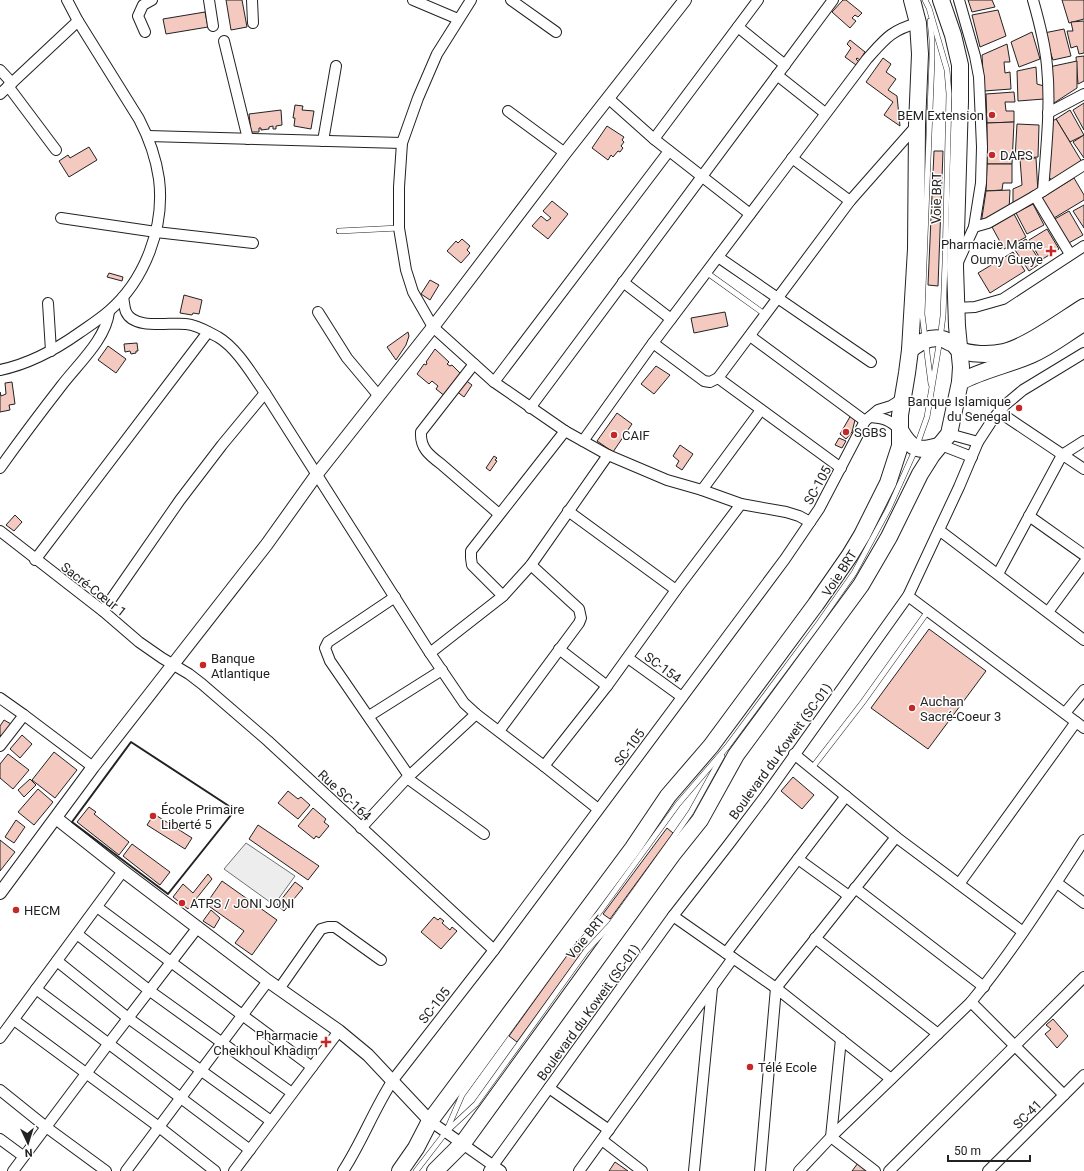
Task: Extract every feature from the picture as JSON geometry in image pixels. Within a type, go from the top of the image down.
[{"type":"main road","points":[[400,1171],[416,1148],[430,1121],[633,848],[668,796],[711,746],[816,604],[862,535],[888,483],[900,446],[900,415],[908,373],[916,248],[917,125],[920,54],[918,23],[912,0]]},
{"type":"main road","points":[[435,1171],[463,1143],[672,855],[700,820],[736,755],[861,585],[889,537],[920,474],[932,455],[945,439],[960,382],[961,367],[956,308],[955,267],[960,65],[953,35],[935,4]]},
{"type":"main road","points":[[910,350],[919,342],[933,339],[951,342],[959,349],[977,354],[1004,352],[1024,344],[1084,307]]},
{"type":"main road","points":[[960,382],[975,374],[1007,365],[1034,354],[1084,323]]},
{"type":"main road","points":[[900,430],[906,441],[920,450],[928,449],[945,439]]},
{"type":"street","points":[[0,370],[36,359],[51,351],[109,312],[123,297],[142,270],[156,232],[160,206],[160,190],[155,159],[148,136],[78,21],[67,0]]},
{"type":"street","points":[[146,32],[138,16],[143,5],[152,0]]},
{"type":"street","points":[[209,0],[213,26]]},
{"type":"street","points":[[252,0],[253,23]]},
{"type":"street","points":[[413,0],[458,18]]},
{"type":"street","points":[[470,0],[438,54],[418,98],[402,143],[399,187],[399,228],[406,270],[413,292],[433,327],[494,382],[565,431],[608,455],[667,480],[702,490],[741,504],[786,512],[810,522]]},
{"type":"street","points":[[511,0],[556,32]]},
{"type":"street","points":[[654,139],[758,0]]},
{"type":"street","points":[[530,408],[833,0]]},
{"type":"street","points":[[955,267],[974,227],[981,183],[982,147],[980,97],[975,56],[959,0]]},
{"type":"street","points":[[1033,0],[1047,65],[1048,113],[1039,194],[1070,254]]},
{"type":"street","points":[[0,893],[93,768],[267,544],[317,474],[433,327],[683,1]]},
{"type":"street","points":[[0,94],[78,21]]},
{"type":"street","points":[[583,441],[653,343],[867,59],[886,37],[904,26],[918,23]]},
{"type":"street","points":[[738,27],[785,64]]},
{"type":"street","points":[[224,41],[248,138]]},
{"type":"street","points":[[323,141],[336,66]]},
{"type":"street","points":[[0,70],[56,150]]},
{"type":"street","points":[[777,75],[826,113]]},
{"type":"street","points":[[1048,113],[1084,94]]},
{"type":"street","points":[[608,98],[654,139],[750,214]]},
{"type":"street","points":[[508,111],[565,153]]},
{"type":"street","points":[[653,343],[704,381],[710,382],[718,378],[850,202],[917,125]]},
{"type":"street","points":[[148,136],[402,143]]},
{"type":"street","points":[[494,382],[669,151]]},
{"type":"street","points":[[792,158],[850,202]]},
{"type":"street","points":[[974,227],[988,223],[1084,166]]},
{"type":"street","points":[[61,218],[156,232],[253,243]]},
{"type":"street","points":[[956,308],[976,307],[1003,299],[1084,246]]},
{"type":"street","points":[[718,257],[871,362]]},
{"type":"street","points":[[623,282],[671,319]]},
{"type":"street","points":[[123,297],[126,312],[136,322],[149,324],[186,324],[196,326],[224,341],[249,371],[265,394],[430,653],[461,699],[476,714],[598,810]]},
{"type":"street","points":[[48,303],[51,351]]},
{"type":"street","points":[[0,468],[105,330],[109,312]]},
{"type":"street","points":[[318,312],[347,358],[378,395]]},
{"type":"street","points":[[35,560],[208,332]]},
{"type":"street","points":[[750,336],[867,419],[882,418],[893,423],[900,430]]},
{"type":"street","name":"Boulevard du Koweit (SC-01)","points":[[495,1169],[549,1088],[673,916],[734,838],[908,596],[978,442],[999,412],[1023,390],[1084,353]]},
{"type":"street","points":[[474,364],[421,432],[422,444],[425,451],[431,457],[499,514]]},
{"type":"street","points":[[718,378],[841,468]]},
{"type":"street","points":[[103,611],[180,500],[222,445],[265,394]]},
{"type":"street","points":[[867,419],[878,410],[891,406],[902,400]]},
{"type":"street","points":[[702,490],[761,410]]},
{"type":"street","points":[[999,412],[1084,469]]},
{"type":"street","name":"SC-105","points":[[343,1171],[364,1135],[380,1099],[393,1080],[494,950],[785,559],[819,509],[867,419]]},
{"type":"street","points":[[503,596],[472,565],[471,551],[565,431]]},
{"type":"street","points":[[945,439],[978,442]]},
{"type":"street","points":[[945,439],[972,457]]},
{"type":"street","points":[[998,574],[1062,455],[1084,441]]},
{"type":"street","points":[[430,653],[503,596],[531,565],[608,455]]},
{"type":"street","points":[[544,766],[607,686],[676,590],[741,504]]},
{"type":"street","points":[[568,511],[676,590]]},
{"type":"street","points":[[1029,516],[1084,555]]},
{"type":"street","points":[[939,530],[1084,640]]},
{"type":"street","name":"Sacré-Cœur 1","points":[[0,531],[35,560],[103,611],[139,642],[173,664]]},
{"type":"street","points":[[1048,612],[1084,563]]},
{"type":"street","points":[[499,732],[579,623],[581,618],[579,609],[531,565]]},
{"type":"street","points":[[908,596],[1080,725],[959,884]]},
{"type":"street","points":[[395,597],[328,642],[325,648],[330,661],[369,716],[408,777],[484,834]]},
{"type":"street","points":[[560,649],[607,686]]},
{"type":"street","name":"SC-154","points":[[628,658],[682,697]]},
{"type":"street","name":"Rue SC-164","points":[[173,664],[202,684],[268,742],[494,950]]},
{"type":"street","points":[[369,716],[442,670]]},
{"type":"street","points":[[1065,713],[1084,690]]},
{"type":"street","points":[[0,698],[93,768]]},
{"type":"street","points":[[361,828],[408,777],[476,714]]},
{"type":"street","points":[[0,746],[24,715]]},
{"type":"street","points":[[794,754],[896,837],[1023,932]]},
{"type":"street","points":[[579,1171],[712,987],[730,956],[798,859],[846,796]]},
{"type":"street","points":[[56,818],[268,981],[339,1031],[368,1055],[430,1121],[463,1143],[495,1169]]},
{"type":"street","points":[[760,1171],[776,988],[896,837]]},
{"type":"street","points":[[799,1171],[831,1137],[971,1002],[984,987],[1023,932],[1084,840]]},
{"type":"street","points":[[798,859],[852,892],[984,987]]},
{"type":"street","points":[[0,1038],[123,871]]},
{"type":"street","points":[[1057,882],[1084,903]]},
{"type":"street","points":[[97,907],[312,1067]]},
{"type":"street","points":[[673,916],[776,988],[891,1079]]},
{"type":"street","points":[[279,988],[321,929],[328,927],[335,927],[381,960]]},
{"type":"street","points":[[13,1171],[198,928]]},
{"type":"street","points":[[77,934],[150,991],[292,1093]]},
{"type":"street","points":[[815,938],[938,1034]]},
{"type":"street","points":[[57,962],[128,1018],[271,1122]]},
{"type":"street","points":[[889,1171],[1084,977]]},
{"type":"street","points":[[126,1171],[268,981]]},
{"type":"street","points":[[694,1171],[712,987]]},
{"type":"street","points":[[36,989],[250,1150]]},
{"type":"street","points":[[971,1002],[1064,1095]]},
{"type":"street","points":[[14,1020],[159,1127],[215,1171]]},
{"type":"street","points":[[234,1171],[339,1031]]},
{"type":"street","points":[[831,1137],[841,1039]]},
{"type":"street","name":"SC-41","points":[[988,1171],[1084,1075]]},
{"type":"street","points":[[549,1088],[609,1130]]},
{"type":"street","points":[[0,1090],[46,1127],[106,1171]]},
{"type":"street","points":[[831,1137],[874,1171]]},
{"type":"street","points":[[0,1139],[23,1156]]},
{"type":"street","points":[[602,1140],[642,1171]]},
{"type":"lane","name":"Voie BRT","points":[[925,0],[935,4]]},
{"type":"lane","name":"Voie BRT","points":[[446,1132],[462,1096],[574,940],[598,914],[678,804],[727,747],[819,623],[854,573],[889,508],[916,448],[927,417],[931,390],[933,339],[943,316],[949,94],[947,70],[935,4]]},
{"type":"lane","name":"Voie BRT","points":[[931,390],[933,339],[922,314],[932,40],[935,4]]},
{"type":"lane","points":[[339,231],[399,228]]},
{"type":"lane","points":[[706,272],[766,315]]},
{"type":"lane","points":[[812,768],[863,702],[928,611]]},
{"type":"lane","name":"Voie BRT","points":[[416,1171],[446,1132],[476,1104],[586,950],[611,924],[691,812],[727,747]]},
{"type":"shaded area","points":[[246,843],[295,876],[274,905],[224,869]]},
{"type":"building","points":[[226,0],[242,0],[247,27],[231,30]]},
{"type":"building","points":[[843,0],[846,0],[862,13],[858,17],[855,15],[852,18],[856,21],[850,28],[832,12]]},
{"type":"building","points":[[968,0],[992,0],[995,7],[972,12]]},
{"type":"building","points":[[1062,0],[1084,0],[1084,19],[1069,23]]},
{"type":"building","points":[[998,10],[1006,36],[980,47],[972,15]]},
{"type":"building","points":[[205,12],[208,27],[166,34],[163,19]]},
{"type":"building","points":[[1084,21],[1084,53],[1079,54],[1077,46],[1071,48],[1067,31],[1073,31],[1071,22]]},
{"type":"building","points":[[1064,29],[1071,56],[1053,60],[1044,33]]},
{"type":"building","points":[[1032,32],[1040,59],[1019,67],[1011,42]]},
{"type":"building","points":[[850,40],[865,52],[860,60],[857,58],[856,59],[859,62],[856,65],[845,57],[851,48],[847,44]]},
{"type":"building","points":[[1007,44],[1010,62],[1004,62],[1005,73],[1010,72],[1011,89],[984,91],[982,55]]},
{"type":"building","points":[[1084,56],[1084,81],[1078,84],[1076,57]]},
{"type":"building","points":[[883,58],[891,64],[886,72],[896,79],[888,90],[897,96],[900,126],[884,115],[893,102],[866,82]]},
{"type":"building","points":[[1077,61],[1077,88],[1054,103],[1049,99],[1049,67]]},
{"type":"building","points":[[1036,67],[1037,84],[1044,86],[1044,99],[1018,101],[1017,71]]},
{"type":"building","points":[[1014,92],[1015,102],[1005,102],[1006,111],[1014,111],[1014,122],[987,123],[986,94]]},
{"type":"building","points":[[1084,103],[1084,130],[1073,110]]},
{"type":"building","points":[[295,105],[303,106],[302,110],[314,111],[311,129],[294,126],[295,118],[293,118]]},
{"type":"building","points":[[281,110],[282,125],[276,126],[276,129],[273,129],[273,126],[269,127],[269,129],[261,130],[261,128],[259,128],[259,132],[251,132],[249,114]]},
{"type":"building","points":[[1070,110],[1084,135],[1070,142],[1056,119]]},
{"type":"building","points":[[1056,119],[1082,162],[1054,183],[1049,177],[1051,122]]},
{"type":"building","points":[[1014,122],[1012,164],[987,164],[987,123]]},
{"type":"building","points":[[1017,124],[1039,125],[1038,157],[1015,159]]},
{"type":"building","points":[[607,126],[624,137],[622,140],[624,142],[621,146],[623,148],[613,157],[611,155],[608,160],[592,148]]},
{"type":"building","points":[[1084,135],[1084,158],[1073,142]]},
{"type":"building","points":[[89,147],[97,160],[69,177],[59,161],[68,155],[70,158]]},
{"type":"building","points":[[934,151],[943,151],[938,286],[928,285]]},
{"type":"building","points":[[1036,158],[1038,193],[1013,208],[1013,189],[1022,185],[1020,159]]},
{"type":"building","points":[[987,164],[1012,164],[1012,183],[1003,183],[1002,190],[986,191]]},
{"type":"building","points":[[1074,178],[1084,195],[1084,200],[1054,218],[1042,198]]},
{"type":"building","points":[[1010,190],[1009,210],[981,224],[986,191]]},
{"type":"building","points":[[552,201],[568,214],[548,239],[532,226],[541,216],[547,221],[551,218],[543,211]]},
{"type":"building","points":[[1033,204],[1044,225],[1027,234],[1016,213]]},
{"type":"building","points":[[1084,205],[1084,228],[1073,211]]},
{"type":"building","points":[[1069,211],[1083,235],[1067,244],[1053,220]]},
{"type":"building","points":[[1014,214],[1026,237],[1004,249],[992,227]]},
{"type":"building","points":[[1047,229],[1059,249],[1041,260],[1029,240]]},
{"type":"building","points":[[462,239],[470,246],[467,250],[470,253],[461,263],[447,251],[456,241],[458,243]]},
{"type":"building","points":[[1026,239],[1041,263],[1029,271],[1013,247]]},
{"type":"building","points":[[1013,252],[1025,271],[990,293],[978,273]]},
{"type":"building","points":[[109,273],[123,277],[122,281],[107,277]]},
{"type":"building","points":[[430,280],[439,285],[430,300],[421,294]]},
{"type":"building","points":[[184,295],[202,300],[199,314],[193,313],[192,315],[180,313]]},
{"type":"building","points":[[725,312],[728,326],[694,333],[691,318]]},
{"type":"building","points":[[408,332],[409,336],[406,345],[396,360],[387,347]]},
{"type":"building","points":[[137,343],[138,351],[136,351],[136,353],[131,354],[130,351],[125,352],[124,344]]},
{"type":"building","points":[[108,346],[126,359],[116,373],[98,360]]},
{"type":"building","points":[[435,349],[449,362],[447,364],[450,366],[452,365],[463,376],[446,397],[436,389],[438,386],[432,381],[429,384],[417,374],[424,364],[426,365],[426,362]]},
{"type":"building","points":[[656,366],[670,375],[654,394],[641,384]]},
{"type":"building","points":[[464,379],[472,385],[464,397],[456,391]]},
{"type":"building","points":[[12,382],[15,404],[9,405],[10,410],[0,412],[0,392],[1,396],[6,394],[5,383]]},
{"type":"building","points":[[617,413],[632,424],[613,452],[597,441]]},
{"type":"building","points":[[851,415],[855,420],[852,432],[846,439],[840,434]]},
{"type":"building","points":[[839,438],[846,441],[842,448],[835,445]]},
{"type":"building","points":[[680,445],[693,454],[682,470],[676,466],[679,461],[673,456]]},
{"type":"building","points":[[494,456],[497,458],[495,460],[497,461],[490,471],[486,468]]},
{"type":"building","points":[[15,515],[22,522],[14,531],[6,525]]},
{"type":"building","points":[[929,629],[986,671],[928,749],[871,708]]},
{"type":"building","points":[[4,720],[11,724],[2,737],[0,735],[0,726]]},
{"type":"building","points":[[22,735],[32,744],[20,758],[10,749]]},
{"type":"building","points":[[54,752],[77,770],[55,798],[32,780]]},
{"type":"building","points":[[8,754],[29,770],[13,789],[0,778],[0,764]]},
{"type":"building","points":[[793,777],[814,795],[802,809],[781,791]]},
{"type":"building","points":[[30,779],[36,785],[24,797],[18,790]]},
{"type":"building","points":[[38,789],[53,802],[34,825],[18,812]]},
{"type":"building","points":[[288,791],[298,799],[301,797],[310,805],[298,819],[278,803]]},
{"type":"building","points":[[89,807],[96,812],[94,814],[129,842],[119,855],[77,822]]},
{"type":"building","points":[[313,808],[326,819],[324,822],[329,826],[319,838],[316,836],[314,839],[298,826]]},
{"type":"building","points":[[154,814],[192,838],[185,849],[147,825]]},
{"type":"building","points":[[16,820],[25,827],[14,843],[5,837]]},
{"type":"building","points":[[258,825],[319,866],[308,880],[249,839]]},
{"type":"building","points":[[667,828],[673,833],[610,919],[603,914]]},
{"type":"building","points":[[0,840],[15,852],[0,871]]},
{"type":"building","points":[[132,844],[170,872],[160,885],[123,856]]},
{"type":"building","points":[[208,874],[212,879],[188,909],[173,897],[183,884],[193,893]]},
{"type":"building","points":[[222,881],[277,920],[252,955],[235,943],[244,931],[206,904]]},
{"type":"building","points":[[295,882],[303,888],[284,911],[277,905]]},
{"type":"building","points":[[211,910],[220,918],[214,928],[203,921]]},
{"type":"building","points":[[434,917],[438,920],[440,918],[444,921],[442,923],[450,930],[452,927],[457,931],[441,949],[421,932]]},
{"type":"building","points":[[576,943],[584,949],[517,1042],[509,1036]]},
{"type":"building","points":[[1053,1019],[1068,1036],[1057,1048],[1045,1034],[1051,1029],[1046,1025]]},
{"type":"building","points":[[615,1162],[628,1171],[609,1171]]},
{"type":"building","points":[[858,1163],[866,1171],[852,1171]]},
{"type":"wall","points":[[131,742],[235,810],[168,894],[72,822],[131,742]]},
{"type":"place","name":"BEM Extension","points":[[992,115]]},
{"type":"place","name":"DAPS","points":[[992,155]]},
{"type":"place","name":"Pharmacie Mame Oumy Gueye","points":[[1051,251]]},
{"type":"place","name":"Banque Islamique du Senegal","points":[[1019,408]]},
{"type":"place","name":"SGBS","points":[[846,432]]},
{"type":"place","name":"CAIF","points":[[614,435]]},
{"type":"place","name":"Banque Atlantique","points":[[203,665]]},
{"type":"place","name":"Auchan Sacré-Coeur 3","points":[[912,708]]},
{"type":"place","name":"École Primaire Liberté 5","points":[[153,816]]},
{"type":"place","name":"ATPS / JONI JONI","points":[[182,903]]},
{"type":"place","name":"HECM","points":[[16,910]]},
{"type":"place","name":"Pharmacie Cheikhoul Khadim","points":[[326,1042]]},
{"type":"place","name":"Télé Ecole","points":[[750,1067]]}]
